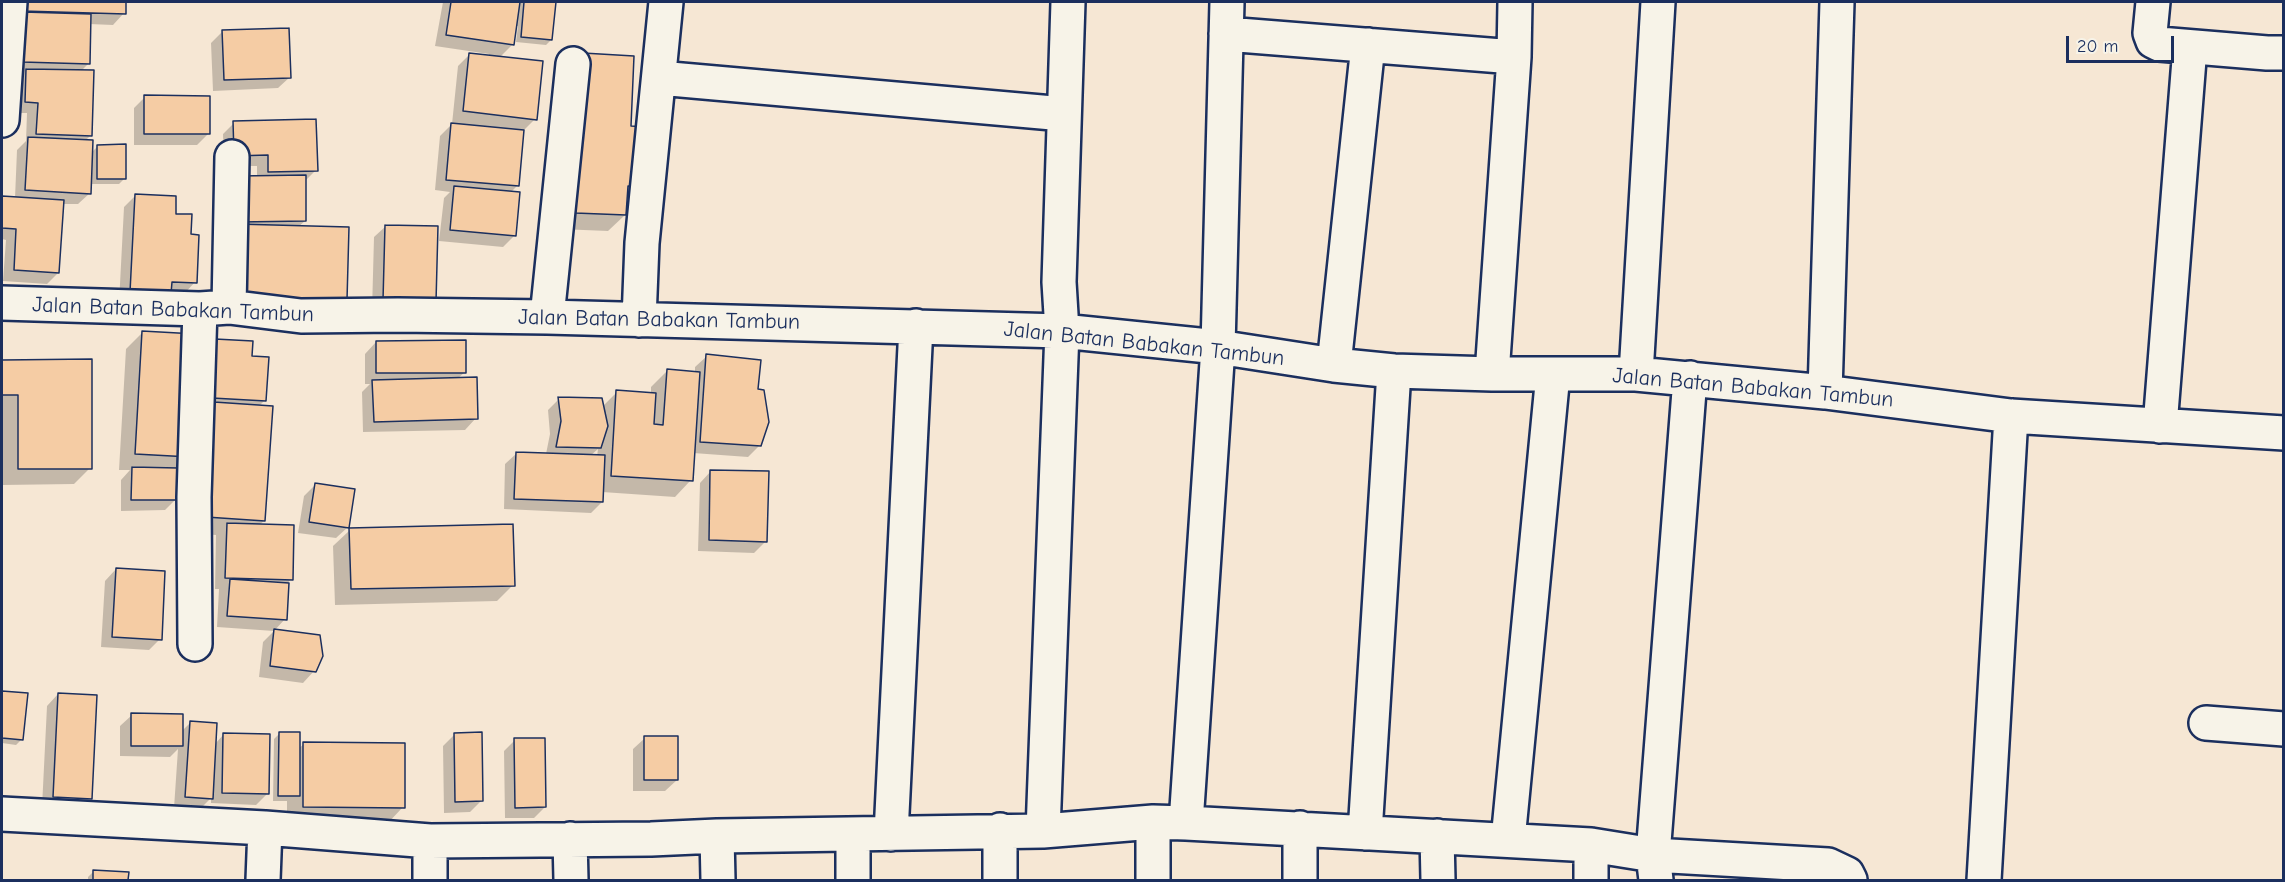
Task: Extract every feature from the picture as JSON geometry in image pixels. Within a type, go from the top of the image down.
[{"type":"street","points":[[2,120],[10,2]]},
{"type":"street","points":[[639,320],[642,243],[666,2]]},
{"type":"street","points":[[1043,831],[1062,331],[1059,282],[1068,2]]},
{"type":"street","points":[[1186,823],[1218,347],[1227,2]]},
{"type":"street","points":[[1492,374],[1514,57],[1515,2]]},
{"type":"street","points":[[1636,374],[1658,2]]},
{"type":"street","points":[[1825,392],[1837,2]]},
{"type":"street","points":[[2153,2],[2151,33],[2153,41],[2159,44],[2283,53]]},
{"type":"street","points":[[1226,34],[1514,57]]},
{"type":"street","points":[[1334,365],[1368,45]]},
{"type":"street","points":[[2160,426],[2190,47]]},
{"type":"street","points":[[547,317],[573,64]]},
{"type":"street","points":[[659,78],[1065,114]]},
{"type":"street","points":[[195,644],[194,496],[232,157]]},
{"type":"street","name":"Jalan Batan Babakan Tambun","points":[[2,303],[214,308],[301,316],[547,317],[1062,331],[1218,347],[1334,365],[1394,371],[1636,374],[1825,392],[2011,416],[2283,433]]},
{"type":"street","points":[[891,834],[916,326]]},
{"type":"street","points":[[1365,832],[1394,371]]},
{"type":"street","points":[[1508,840],[1552,374]]},
{"type":"street","points":[[1654,868],[1690,378]]},
{"type":"street","points":[[1983,880],[2011,416]]},
{"type":"street","points":[[2206,723],[2283,729]]},
{"type":"street","points":[[2,814],[265,828],[430,840],[651,839],[1000,830],[1043,831],[1153,822],[1186,823],[1592,845],[1654,868],[1828,866],[1847,874],[1850,880]]},
{"type":"street","points":[[1153,822],[1153,880]]},
{"type":"street","points":[[262,880],[265,828]]},
{"type":"street","points":[[1300,828],[1300,880]]},
{"type":"street","points":[[1000,830],[1000,880]]},
{"type":"street","points":[[853,834],[853,880]]},
{"type":"street","points":[[717,836],[718,880]]},
{"type":"street","points":[[1437,836],[1438,880]]},
{"type":"street","points":[[570,839],[571,880]]},
{"type":"street","points":[[430,840],[430,880]]},
{"type":"street","points":[[1591,880],[1592,845]]},
{"type":"building","points":[[23,2],[126,2],[126,14],[22,11]]},
{"type":"building","points":[[451,2],[520,2],[514,45],[446,35]]},
{"type":"building","points":[[524,2],[556,2],[552,40],[521,37]]},
{"type":"building","points":[[23,12],[91,14],[90,64],[22,62]]},
{"type":"building","points":[[289,28],[291,78],[224,80],[222,30]]},
{"type":"building","points":[[469,53],[543,61],[537,120],[463,111]]},
{"type":"building","points":[[583,53],[634,56],[631,126],[647,127],[644,187],[628,186],[626,215],[575,213]]},
{"type":"building","points":[[26,69],[94,70],[92,136],[36,134],[38,103],[25,102]]},
{"type":"building","points":[[144,95],[210,96],[210,134],[144,134]]},
{"type":"building","points":[[316,119],[318,171],[268,172],[268,155],[234,156],[233,121]]},
{"type":"building","points":[[451,123],[524,130],[519,186],[446,180]]},
{"type":"building","points":[[28,137],[93,140],[91,194],[25,190]]},
{"type":"building","points":[[126,144],[126,179],[97,179],[97,145]]},
{"type":"building","points":[[306,175],[306,221],[239,222],[238,176]]},
{"type":"building","points":[[454,186],[520,192],[516,236],[450,230]]},
{"type":"building","points":[[135,194],[176,196],[176,214],[192,214],[191,234],[199,235],[197,283],[172,282],[171,294],[130,292]]},
{"type":"building","points":[[2,196],[64,200],[59,273],[14,270],[16,229],[2,228]]},
{"type":"building","points":[[236,224],[349,227],[347,300],[234,297]]},
{"type":"building","points":[[385,225],[438,226],[436,302],[383,300]]},
{"type":"building","points":[[142,331],[196,334],[190,457],[135,454]]},
{"type":"building","points":[[215,339],[253,341],[252,356],[269,357],[266,401],[212,398]]},
{"type":"building","points":[[466,340],[466,373],[376,373],[376,341]]},
{"type":"building","points":[[706,354],[761,360],[758,389],[764,390],[769,422],[761,446],[700,442]]},
{"type":"building","points":[[92,359],[92,469],[18,469],[18,395],[2,395],[2,360]]},
{"type":"building","points":[[667,369],[700,372],[693,481],[611,476],[616,390],[656,393],[654,424],[663,425]]},
{"type":"building","points":[[477,377],[478,419],[374,422],[372,380]]},
{"type":"building","points":[[558,397],[602,398],[608,426],[601,448],[556,447],[561,421]]},
{"type":"building","points":[[214,402],[273,406],[265,521],[206,517]]},
{"type":"building","points":[[516,452],[605,455],[603,502],[514,499]]},
{"type":"building","points":[[132,467],[178,468],[183,485],[177,500],[131,500]]},
{"type":"building","points":[[710,470],[769,471],[767,542],[709,540]]},
{"type":"building","points":[[315,483],[355,489],[349,528],[309,522]]},
{"type":"building","points":[[227,523],[294,525],[293,580],[225,578]]},
{"type":"building","points":[[513,524],[515,586],[351,589],[349,528]]},
{"type":"building","points":[[116,568],[165,571],[162,640],[112,637]]},
{"type":"building","points":[[230,579],[289,583],[287,620],[227,616]]},
{"type":"building","points":[[274,629],[320,635],[323,656],[316,672],[270,666]]},
{"type":"building","points":[[2,691],[28,693],[23,740],[2,738]]},
{"type":"building","points":[[58,693],[97,695],[92,799],[53,797]]},
{"type":"building","points":[[131,713],[183,714],[183,746],[131,746]]},
{"type":"building","points":[[190,721],[217,723],[213,799],[185,797]]},
{"type":"building","points":[[279,732],[300,732],[300,796],[278,796]]},
{"type":"building","points":[[482,732],[483,801],[455,802],[454,733]]},
{"type":"building","points":[[223,733],[270,734],[269,794],[222,793]]},
{"type":"building","points":[[644,736],[678,736],[678,780],[644,780]]},
{"type":"building","points":[[514,738],[545,738],[546,807],[515,808]]},
{"type":"building","points":[[303,742],[405,743],[405,808],[303,807]]},
{"type":"building","points":[[93,870],[129,872],[128,880],[93,880]]}]
